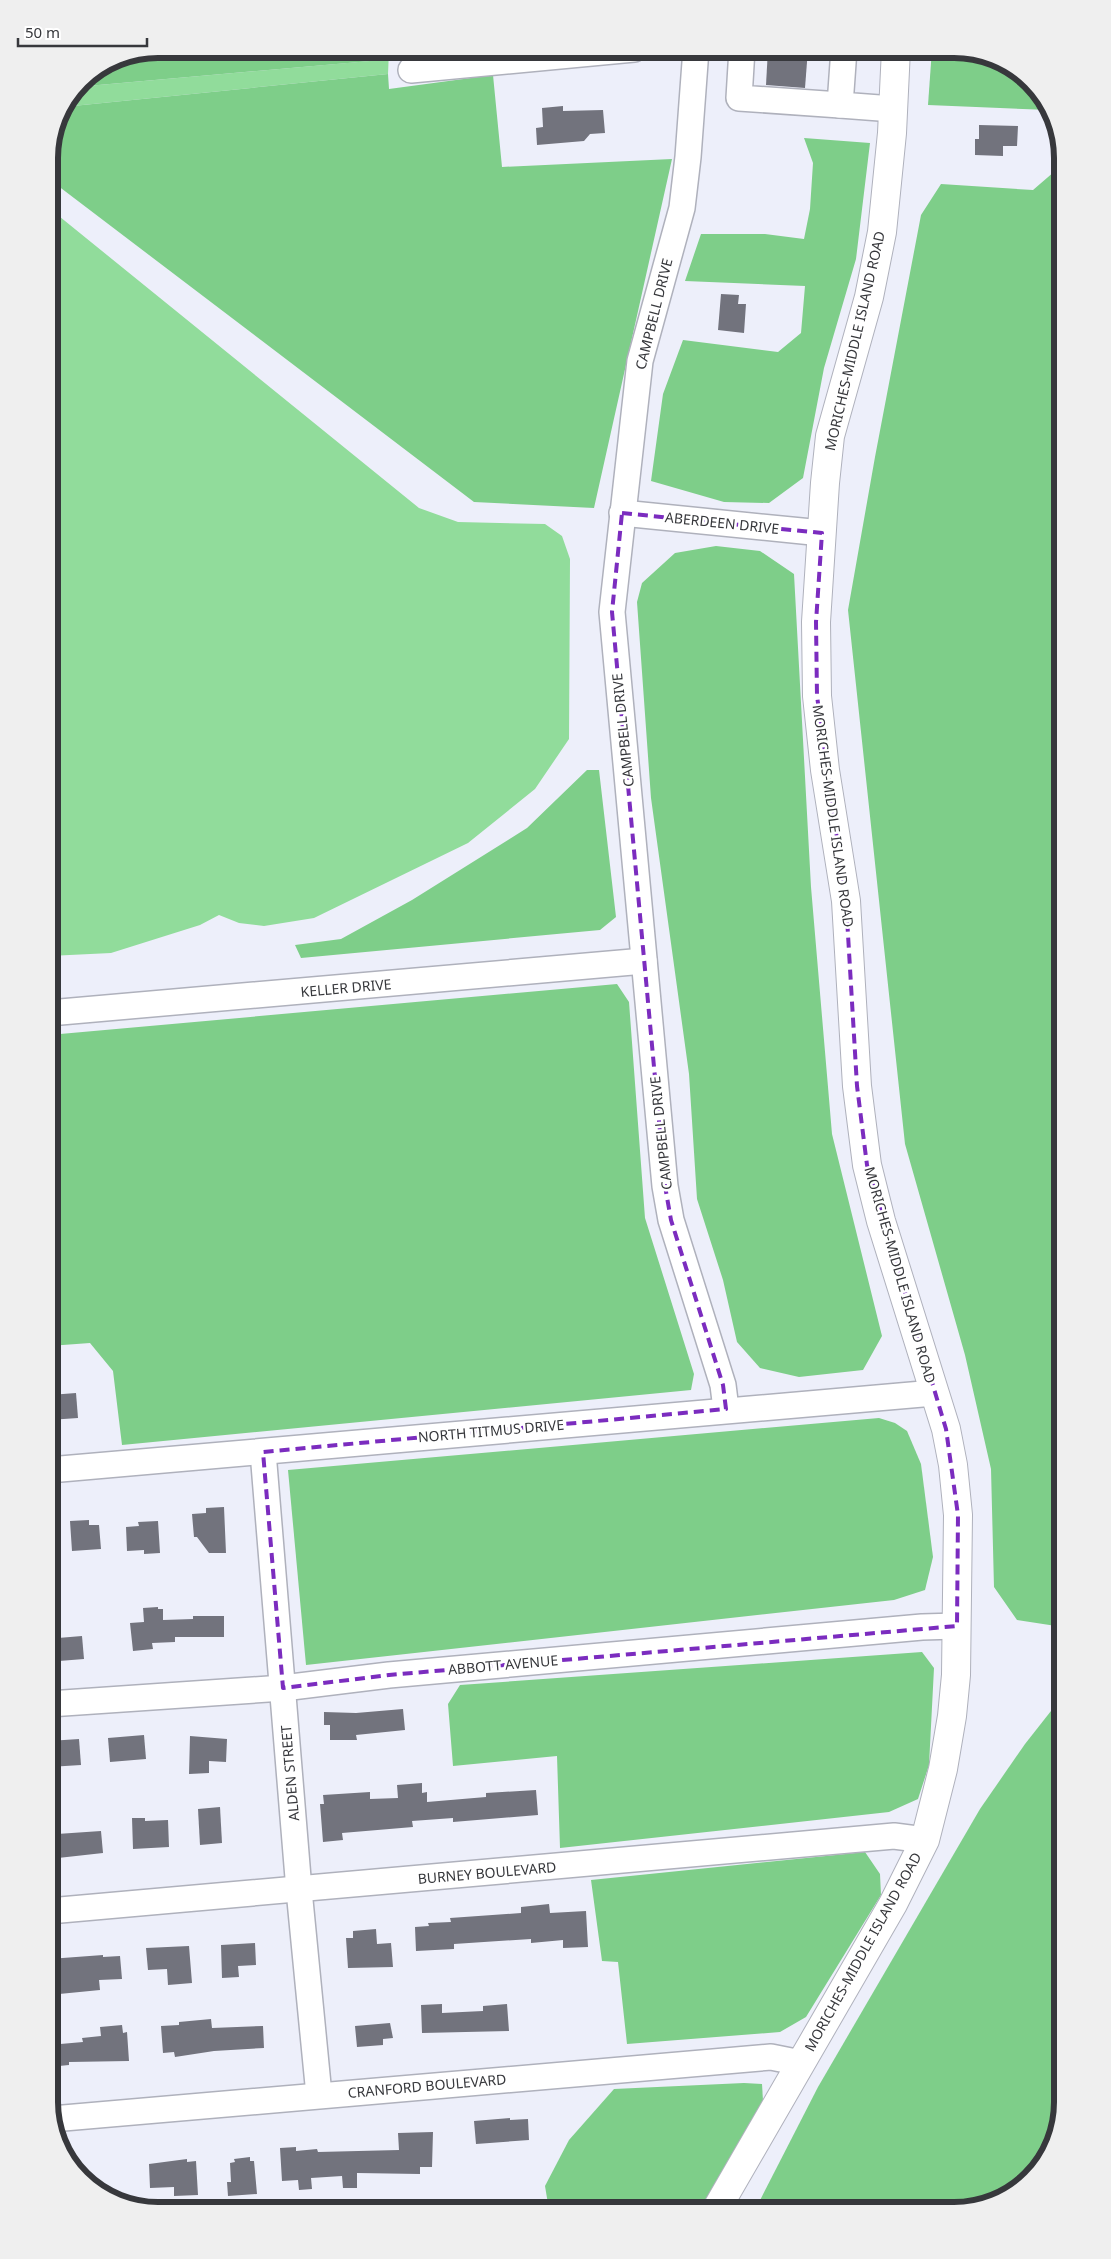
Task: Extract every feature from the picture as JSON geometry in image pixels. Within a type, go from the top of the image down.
[{"type":"main road","name":"MORICHES-MIDDLE ISLAND ROAD","points":[[721,2202],[893,1904],[924,1840],[943,1769],[952,1716],[957,1626],[958,1515],[954,1465],[946,1429],[881,1220],[865,1145],[857,1086],[846,902],[825,770],[817,696],[816,622],[830,436],[869,297],[882,232],[896,58]]},
{"type":"street","points":[[411,70],[538,58]]},
{"type":"street","name":"CAMPBELL DRIVE","points":[[695,58],[682,208],[640,361],[612,612],[665,1186],[671,1220],[723,1385],[726,1409]]},
{"type":"street","points":[[741,58],[739,98],[893,109]]},
{"type":"street","points":[[840,105],[843,58]]},
{"type":"street","name":"ABERDEEN DRIVE","points":[[622,513],[822,534]]},
{"type":"street","name":"KELLER DRIVE","points":[[58,1012],[644,961]]},
{"type":"street","name":"NORTH TITMUS DRIVE","points":[[58,1469],[726,1409],[934,1393]]},
{"type":"street","name":"ALDEN STREET","points":[[264,1452],[299,1890],[319,2095]]},
{"type":"street","name":"ABBOTT AVENUE","points":[[58,1703],[283,1688],[419,1672],[922,1627],[957,1626]]},
{"type":"street","name":"BURNEY BOULEVARD","points":[[58,1910],[894,1836],[924,1840]]},
{"type":"street","name":"CRANFORD BOULEVARD","points":[[59,2118],[771,2057],[801,2063]]},
{"type":"highlighted area","points":[[622,513],[822,533],[816,622],[817,696],[846,901],[857,1086],[867,1165],[946,1429],[958,1515],[957,1626],[389,1675],[283,1688],[263,1452],[726,1409],[723,1385],[671,1220],[665,1186],[612,612]]},
{"type":"green space","points":[[384,58],[382,60],[87,86],[107,71],[138,59]]},
{"type":"green space","points":[[389,58],[388,74],[72,106],[87,86]]},
{"type":"green space","points":[[931,58],[960,58],[980,61],[1004,71],[1015,78],[1033,96],[1041,110],[928,105]]},
{"type":"green space","points":[[388,74],[389,89],[493,75],[502,167],[672,159],[594,508],[474,502],[58,186],[58,144],[65,119],[72,106]]},
{"type":"green space","points":[[804,138],[870,143],[856,259],[824,368],[803,478],[769,503],[724,502],[651,481],[663,394],[683,340],[778,352],[801,333],[805,286],[685,281],[701,234],[765,234],[804,239],[810,209],[813,163]]},
{"type":"green space","points":[[1054,172],[1054,1626],[1017,1620],[994,1587],[991,1469],[965,1355],[905,1144],[848,610],[921,215],[941,184],[1033,190]]},
{"type":"green space","points":[[58,215],[419,508],[458,522],[545,524],[562,536],[570,559],[569,739],[535,789],[468,843],[314,918],[264,926],[239,923],[219,915],[200,925],[111,953],[58,956]]},
{"type":"green space","points":[[716,546],[760,551],[794,574],[811,887],[832,1134],[882,1336],[863,1370],[799,1377],[760,1368],[737,1342],[723,1280],[697,1199],[689,1074],[651,798],[637,602],[642,583],[675,553]]},
{"type":"green space","points":[[587,770],[599,770],[616,917],[600,930],[301,958],[295,945],[341,939],[412,900],[527,828]]},
{"type":"green space","points":[[617,984],[629,1002],[645,1218],[694,1374],[691,1390],[122,1445],[113,1371],[90,1343],[58,1345],[58,1034]]},
{"type":"green space","points":[[879,1418],[895,1423],[907,1431],[921,1464],[933,1557],[925,1590],[894,1600],[306,1665],[288,1470]]},
{"type":"green space","points":[[922,1652],[934,1668],[929,1765],[918,1799],[889,1812],[560,1848],[557,1756],[453,1766],[448,1704],[460,1685]]},
{"type":"green space","points":[[1054,1707],[1054,2102],[1052,2121],[1048,2134],[1037,2157],[1029,2168],[1004,2188],[992,2194],[967,2201],[759,2202],[818,2087],[980,1809],[1025,1744]]},
{"type":"green space","points":[[865,1852],[880,1874],[881,1895],[806,2017],[780,2032],[627,2044],[618,1962],[602,1961],[591,1880]]},
{"type":"green space","points":[[744,2083],[762,2084],[763,2101],[706,2202],[548,2201],[545,2186],[569,2140],[614,2089]]},
{"type":"building","points":[[768,58],[807,58],[805,88],[766,85]]},
{"type":"building","points":[[563,106],[563,111],[603,110],[605,133],[590,134],[584,141],[537,145],[536,128],[543,127],[542,108]]},
{"type":"building","points":[[979,125],[1018,126],[1017,146],[1003,146],[1003,156],[975,155],[975,139],[979,139]]},
{"type":"building","points":[[721,294],[739,295],[738,304],[746,304],[744,333],[718,330]]},
{"type":"building","points":[[76,1393],[78,1418],[58,1419],[58,1394]]},
{"type":"building","points":[[224,1507],[226,1553],[209,1553],[197,1537],[194,1537],[192,1514],[206,1513],[206,1508]]},
{"type":"building","points":[[89,1520],[89,1525],[99,1525],[101,1549],[72,1551],[70,1521]]},
{"type":"building","points":[[158,1521],[160,1553],[144,1554],[144,1550],[127,1551],[126,1527],[139,1526],[138,1522]]},
{"type":"building","points":[[158,1607],[158,1609],[163,1609],[163,1620],[193,1619],[193,1616],[224,1616],[224,1637],[175,1637],[175,1642],[152,1643],[153,1649],[133,1651],[130,1623],[144,1622],[143,1608]]},
{"type":"building","points":[[82,1636],[84,1659],[59,1661],[58,1638]]},
{"type":"building","points":[[403,1709],[405,1730],[356,1735],[357,1740],[330,1740],[330,1725],[324,1725],[324,1712],[356,1713]]},
{"type":"building","points":[[144,1735],[146,1759],[110,1762],[108,1738]]},
{"type":"building","points":[[190,1736],[227,1739],[226,1762],[209,1761],[209,1773],[189,1774]]},
{"type":"building","points":[[79,1739],[81,1765],[58,1766],[58,1740]]},
{"type":"building","points":[[422,1783],[422,1793],[427,1792],[427,1802],[486,1797],[486,1793],[536,1790],[538,1815],[453,1822],[453,1818],[412,1821],[413,1827],[342,1833],[343,1840],[323,1842],[320,1804],[324,1804],[323,1795],[370,1792],[370,1799],[398,1798],[397,1785]]},
{"type":"building","points":[[220,1807],[222,1843],[200,1845],[198,1809]]},
{"type":"building","points":[[132,1818],[145,1818],[145,1821],[168,1820],[169,1847],[133,1849]]},
{"type":"building","points":[[101,1831],[103,1853],[58,1858],[58,1834]]},
{"type":"building","points":[[549,1904],[550,1913],[586,1911],[588,1947],[563,1948],[563,1940],[531,1943],[531,1939],[454,1944],[454,1949],[416,1951],[415,1927],[429,1926],[428,1923],[451,1922],[450,1918],[521,1913],[521,1907]]},
{"type":"building","points":[[376,1929],[377,1944],[391,1943],[393,1967],[348,1968],[346,1938],[353,1938],[353,1931]]},
{"type":"building","points":[[255,1943],[256,1965],[238,1966],[239,1977],[222,1978],[221,1945]]},
{"type":"building","points":[[189,1946],[192,1983],[168,1985],[167,1969],[148,1970],[146,1948]]},
{"type":"building","points":[[103,1955],[103,1957],[120,1956],[122,1979],[99,1980],[100,1990],[58,1994],[58,1958]]},
{"type":"building","points":[[442,2004],[442,2013],[483,2011],[483,2006],[507,2004],[509,2031],[422,2033],[421,2005]]},
{"type":"building","points":[[211,2019],[212,2028],[263,2026],[264,2048],[214,2051],[175,2057],[174,2052],[163,2053],[161,2026],[179,2025],[179,2022]]},
{"type":"building","points":[[390,2023],[393,2038],[383,2039],[383,2045],[357,2047],[355,2026]]},
{"type":"building","points":[[122,2025],[123,2033],[127,2032],[129,2061],[69,2062],[69,2065],[58,2066],[58,2044],[83,2042],[82,2038],[101,2036],[100,2027]]},
{"type":"building","points":[[510,2118],[510,2120],[528,2119],[529,2140],[476,2144],[474,2121]]},
{"type":"building","points":[[433,2132],[432,2167],[420,2167],[420,2174],[357,2173],[357,2188],[343,2188],[342,2176],[311,2178],[312,2189],[299,2190],[298,2180],[282,2181],[280,2148],[296,2147],[296,2151],[317,2149],[318,2152],[399,2150],[398,2133]]},
{"type":"building","points":[[250,2157],[250,2161],[254,2161],[257,2194],[228,2196],[227,2182],[231,2182],[230,2163],[235,2162],[234,2159]]},
{"type":"building","points":[[187,2159],[187,2162],[196,2161],[198,2195],[174,2196],[174,2187],[150,2188],[149,2164]]}]
